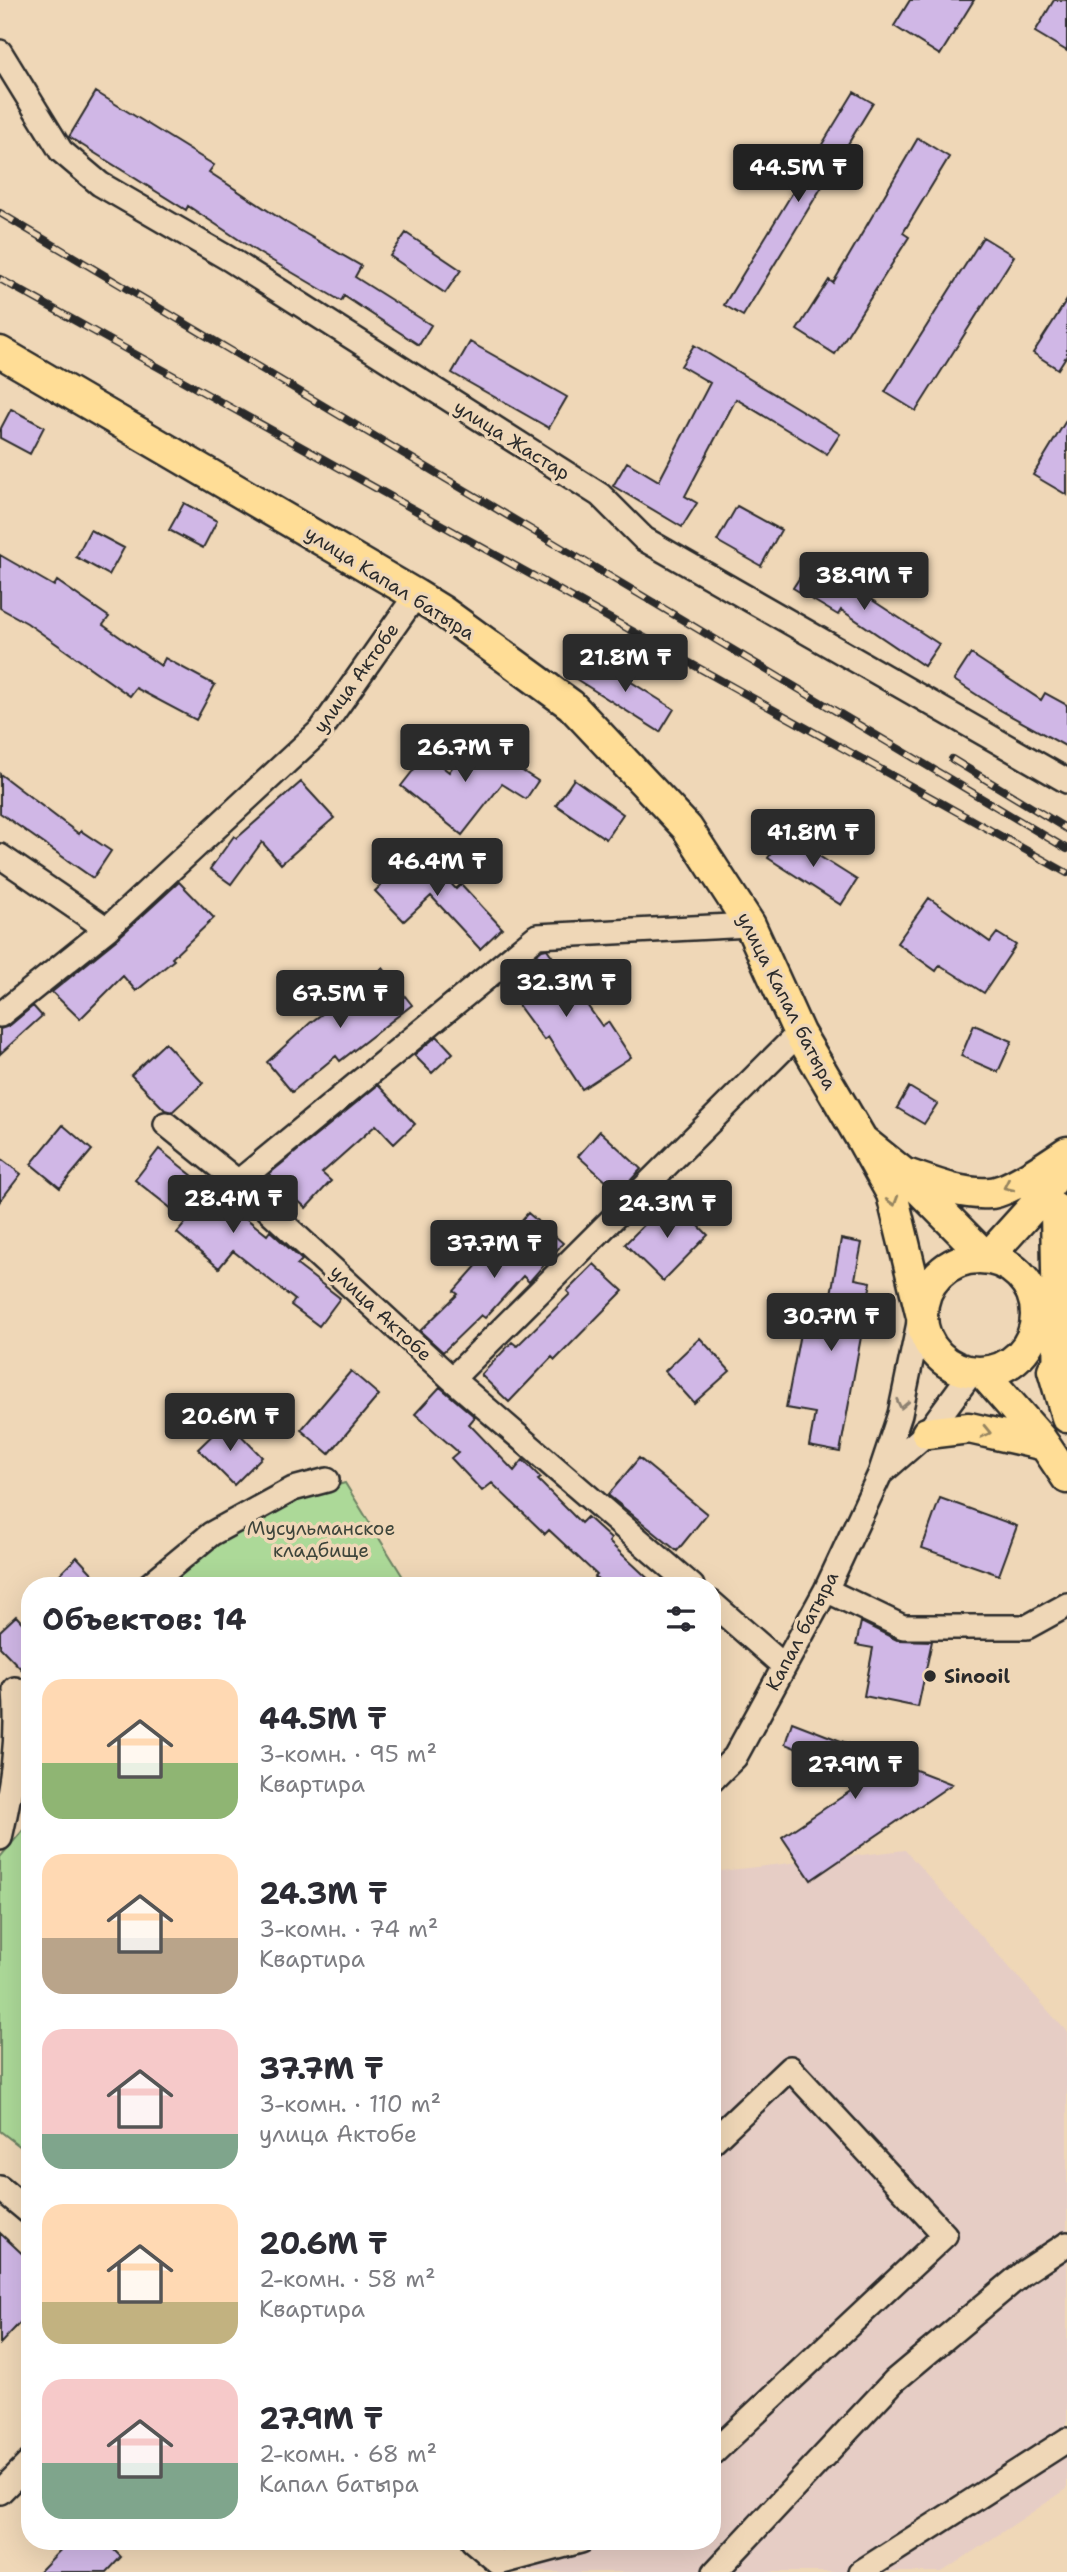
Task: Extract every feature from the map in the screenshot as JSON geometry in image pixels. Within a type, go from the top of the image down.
[{"type":"main road","name":"улица Капал батыра","points":[[0,352],[442,611],[571,705],[687,828],[750,925],[799,1033],[891,1194],[921,1313]]},
{"type":"main road","name":"улица Капал батыра","points":[[862,1140],[903,1173],[987,1258]]},
{"type":"main road","points":[[903,1173],[951,1190],[992,1193],[1040,1171],[1067,1152]]},
{"type":"main road","points":[[987,1258],[1034,1206],[1067,1161]]},
{"type":"main road","points":[[1062,1196],[1045,1238],[1033,1301],[1035,1328],[1028,1345],[1016,1359],[1000,1368],[977,1372],[947,1363],[932,1350],[924,1332],[921,1313],[926,1294],[936,1278],[951,1265],[970,1259],[987,1258],[1014,1271],[1033,1301],[1063,1403]]},
{"type":"main road","points":[[1062,1196],[1063,1403]]},
{"type":"main road","points":[[977,1372],[1045,1445],[1067,1478]]},
{"type":"main road","points":[[927,1433],[969,1428],[1045,1445]]},
{"type":"street","name":"улица Жастар","points":[[0,52],[61,151],[100,184],[231,260],[600,495],[644,539],[1067,780]]},
{"type":"street","name":"улица Актобе","points":[[0,1015],[107,929],[321,730],[416,596]]},
{"type":"street","points":[[0,856],[107,929]]},
{"type":"street","points":[[238,1182],[537,936],[750,925]]},
{"type":"street","points":[[452,1379],[799,1033]]},
{"type":"street","name":"улица Актобе","points":[[166,1124],[238,1182],[452,1379],[682,1577]]},
{"type":"street","name":"Капал батыра","points":[[721,1771],[735,1757],[825,1590],[880,1474],[900,1414],[921,1313]]},
{"type":"street","name":"Капал батыра","points":[[880,1474],[927,1433],[977,1372]]},
{"type":"street","points":[[159,1577],[211,1534],[293,1489],[327,1480]]},
{"type":"street","points":[[825,1590],[903,1627],[1027,1627],[1067,1605]]},
{"type":"street","points":[[721,1611],[784,1665]]},
{"type":"street","points":[[0,1838],[16,1760],[15,1681]]},
{"type":"street","points":[[721,2133],[790,2068],[945,2235],[721,2446]]},
{"type":"street","points":[[0,2188],[21,2206]]},
{"type":"street","points":[[715,2572],[894,2381],[1023,2273],[1067,2244]]},
{"type":"street","points":[[861,2572],[1067,2440]]},
{"type":"street","points":[[0,2492],[21,2471]]},
{"type":"street","points":[[484,2550],[504,2567],[554,2550]]},
{"type":"shaded area","points":[[905,1850],[1067,2032],[1067,2489],[942,2572],[515,2572],[490,2550],[721,2550],[721,1871]]},
{"type":"green space","name":"Мусульманское кладбище","points":[[345,1483],[403,1577],[179,1577],[238,1526],[304,1495]]},
{"type":"green space","points":[[21,1832],[21,2147],[0,2131],[0,1857]]},
{"type":"building","points":[[910,0],[974,0],[940,55],[894,26]]},
{"type":"building","points":[[1054,0],[1067,0],[1067,51],[1035,32]]},
{"type":"building","points":[[96,92],[214,165],[209,172],[287,223],[361,266],[355,277],[431,325],[419,345],[344,296],[341,301],[259,253],[188,206],[186,210],[69,137]]},
{"type":"building","points":[[854,92],[873,103],[743,316],[724,305]]},
{"type":"building","points":[[918,138],[949,157],[903,233],[909,237],[835,354],[797,330],[829,280],[833,283]]},
{"type":"building","points":[[406,233],[461,270],[445,293],[390,256]]},
{"type":"building","points":[[983,237],[1014,256],[916,411],[885,392]]},
{"type":"building","points":[[1067,300],[1067,355],[1058,369],[1033,353]]},
{"type":"building","points":[[470,342],[567,397],[549,428],[452,373]]},
{"type":"building","points":[[694,345],[840,434],[827,454],[736,399],[685,496],[697,503],[682,527],[613,486],[627,462],[659,481],[710,383],[681,366]]},
{"type":"building","points":[[11,409],[44,427],[30,454],[0,438],[0,430]]},
{"type":"building","points":[[1067,419],[1067,495],[1033,475]]},
{"type":"building","points":[[184,503],[217,521],[203,548],[169,530]]},
{"type":"building","points":[[737,506],[781,530],[761,566],[717,541]]},
{"type":"building","points":[[90,530],[124,548],[109,575],[76,557]]},
{"type":"building","points":[[0,555],[54,586],[57,581],[109,617],[103,625],[161,666],[165,658],[215,685],[196,720],[136,688],[130,696],[27,623],[0,608]]},
{"type":"building","points":[[811,560],[939,644],[924,666],[841,610],[838,615],[793,588]]},
{"type":"building","points":[[971,654],[1041,700],[1045,693],[1067,705],[1067,747],[1000,710],[954,680]]},
{"type":"building","points":[[590,656],[674,709],[660,732],[576,679]]},
{"type":"building","points":[[471,738],[538,781],[526,799],[502,784],[462,835],[401,786],[426,754],[449,772]]},
{"type":"building","points":[[0,774],[79,834],[81,831],[111,851],[93,878],[0,813]]},
{"type":"building","points":[[574,779],[623,814],[606,839],[556,805]]},
{"type":"building","points":[[301,782],[334,818],[281,864],[262,842],[231,884],[210,869],[234,836],[237,838]]},
{"type":"building","points":[[784,834],[857,880],[841,905],[768,858]]},
{"type":"building","points":[[420,849],[456,889],[461,884],[502,928],[480,949],[431,896],[404,921],[375,891]]},
{"type":"building","points":[[179,882],[214,918],[172,958],[174,960],[136,991],[123,976],[80,1019],[52,992],[116,940]]},
{"type":"building","points":[[929,898],[990,942],[997,933],[1016,945],[984,993],[940,965],[936,971],[897,943]]},
{"type":"building","points":[[547,949],[602,1026],[608,1022],[631,1057],[582,1089],[548,1037],[544,1040],[502,983],[542,950]]},
{"type":"building","points":[[383,968],[412,1005],[340,1061],[336,1056],[292,1092],[267,1062],[310,1023]]},
{"type":"building","points":[[33,1006],[42,1016],[0,1054],[0,1029],[9,1026]]},
{"type":"building","points":[[974,1025],[1012,1041],[998,1072],[961,1056]]},
{"type":"building","points":[[437,1036],[453,1053],[432,1073],[414,1055]]},
{"type":"building","points":[[165,1043],[203,1083],[172,1112],[165,1110],[131,1075]]},
{"type":"building","points":[[378,1085],[415,1124],[394,1144],[376,1125],[322,1173],[331,1181],[306,1208],[269,1174]]},
{"type":"building","points":[[909,1087],[937,1104],[924,1124],[897,1108]]},
{"type":"building","points":[[63,1125],[92,1150],[60,1188],[31,1164]]},
{"type":"building","points":[[600,1131],[641,1169],[619,1193],[578,1156]]},
{"type":"building","points":[[159,1149],[267,1235],[270,1231],[302,1260],[297,1265],[340,1298],[319,1326],[291,1305],[295,1300],[233,1251],[219,1268],[177,1233],[187,1221],[135,1180]]},
{"type":"building","points":[[0,1158],[21,1174],[0,1201]]},
{"type":"building","points":[[671,1198],[708,1235],[663,1281],[625,1244]]},
{"type":"building","points":[[528,1213],[563,1243],[529,1282],[523,1276],[485,1318],[481,1315],[443,1352],[420,1331],[458,1294],[454,1291]]},
{"type":"building","points":[[841,1239],[862,1243],[855,1279],[871,1282],[840,1452],[809,1446],[815,1413],[786,1408],[804,1312],[827,1316]]},
{"type":"building","points":[[594,1264],[623,1291],[555,1360],[552,1357],[509,1402],[481,1375],[512,1342],[517,1346],[570,1294],[567,1291]]},
{"type":"building","points":[[700,1338],[730,1371],[694,1403],[665,1371]]},
{"type":"building","points":[[351,1371],[379,1395],[329,1454],[301,1430]]},
{"type":"building","points":[[440,1387],[475,1417],[469,1424],[514,1471],[523,1460],[541,1478],[538,1480],[581,1523],[587,1517],[646,1577],[595,1577],[597,1575],[549,1530],[545,1534],[492,1483],[482,1491],[451,1458],[458,1452],[415,1414]]},
{"type":"building","points":[[227,1421],[262,1457],[234,1485],[198,1449]]},
{"type":"building","points":[[639,1458],[707,1514],[677,1551],[608,1495]]},
{"type":"building","points":[[940,1498],[1017,1526],[999,1575],[922,1548]]},
{"type":"building","points":[[77,1557],[96,1577],[57,1577]]},
{"type":"building","points":[[16,1616],[21,1621],[21,1669],[0,1647],[0,1631]]},
{"type":"building","points":[[861,1622],[897,1640],[932,1641],[918,1707],[864,1696],[873,1648],[856,1645]]},
{"type":"building","points":[[792,1722],[952,1784],[811,1880],[782,1837],[870,1778],[785,1744]]},
{"type":"building","points":[[0,2233],[21,2253],[21,2322],[0,2344]]},
{"type":"building","points":[[60,2550],[114,2550],[121,2557],[107,2572],[39,2572]]},
{"type":"railway","points":[[0,213],[1067,849]]},
{"type":"railway","points":[[0,279],[1067,873]]},
{"type":"railway","points":[[952,759],[1067,829]]},
{"type":"place","name":"Sinooil","points":[[930,1676]]}]
